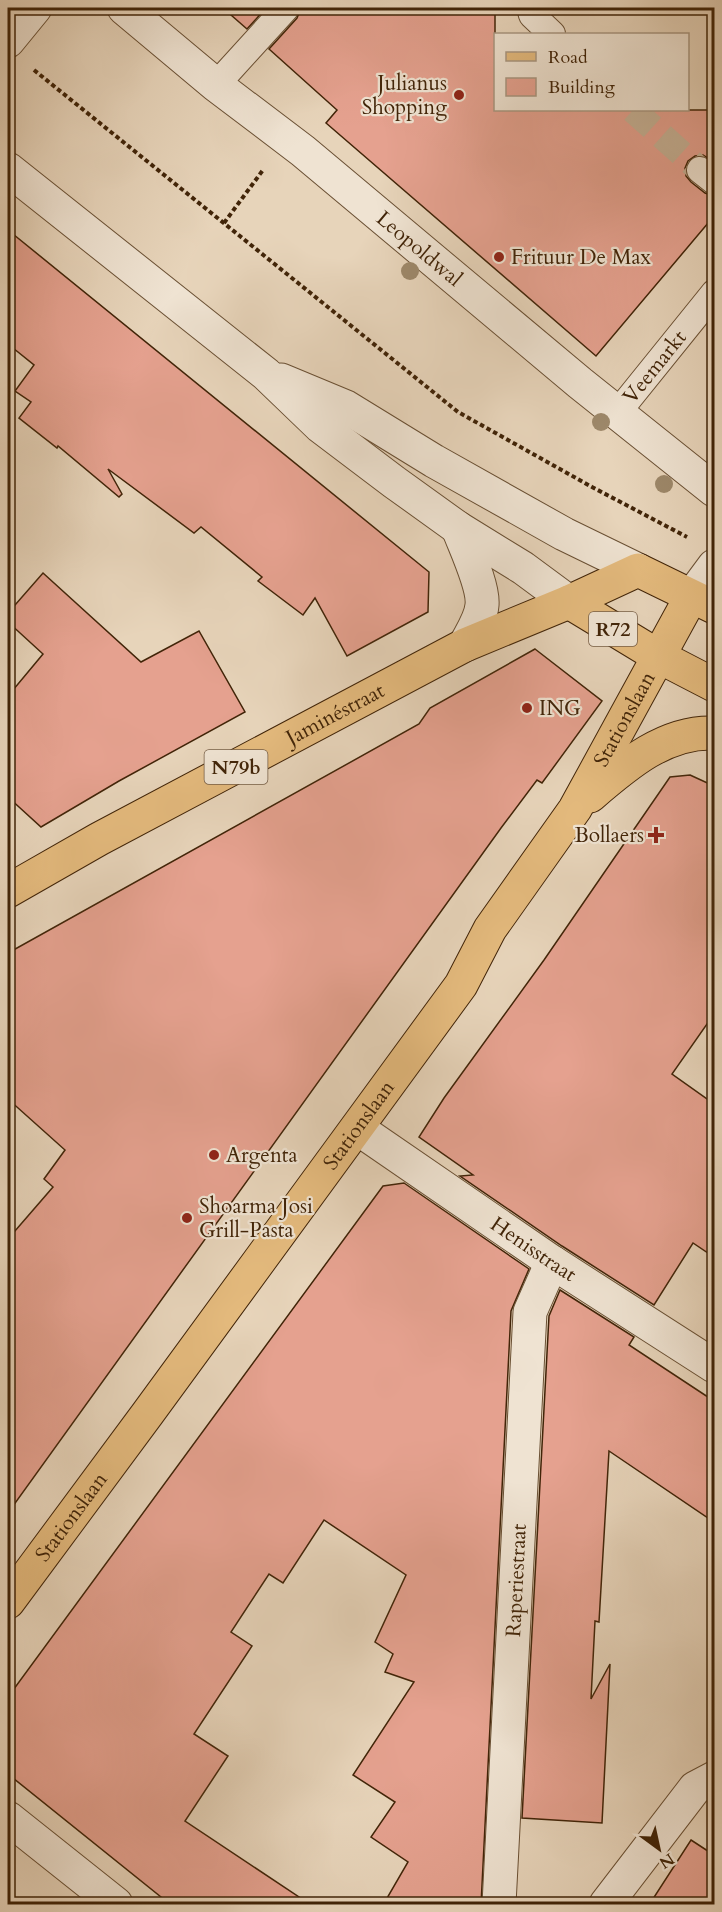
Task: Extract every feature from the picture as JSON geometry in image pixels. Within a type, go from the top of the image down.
[{"type":"main road","points":[[638,570],[703,602]]},
{"type":"main road","name":"Jaminéstraat","points":[[8,891],[120,828],[465,645],[569,602],[638,570]]},
{"type":"main road","name":"R72","points":[[569,602],[658,656],[714,685]]},
{"type":"main road","name":"Stationslaan","points":[[8,1602],[461,985],[490,929],[575,809],[658,656],[703,602]]},
{"type":"main road","points":[[575,809],[624,767],[671,739],[698,732],[714,733]]},
{"type":"street","points":[[16,52],[35,8]]},
{"type":"street","name":"Leopoldwal","points":[[124,8],[216,85],[303,151],[580,383],[714,489]]},
{"type":"street","points":[[216,85],[286,8]]},
{"type":"street","points":[[530,8],[532,15],[551,33]]},
{"type":"street","points":[[8,169],[266,374],[320,426],[394,483],[458,528],[523,568],[569,602]]},
{"type":"street","name":"Veemarkt","points":[[618,412],[714,293]]},
{"type":"street","points":[[266,374],[346,407],[434,461],[564,534],[638,570]]},
{"type":"street","points":[[458,528],[481,588],[483,605],[465,645]]},
{"type":"street","points":[[703,602],[714,566]]},
{"type":"street","name":"Henisstraat","points":[[357,1128],[552,1262],[714,1366]]},
{"type":"street","name":"Raperiestraat","points":[[499,1905],[530,1312],[552,1262]]},
{"type":"street","points":[[606,1905],[695,1788],[714,1778]]},
{"type":"street","points":[[8,1818],[116,1905]]},
{"type":"path","points":[[16,52],[458,412],[592,487],[694,540]]},
{"type":"path","points":[[224,223],[248,189]]},
{"type":"building","points":[[223,8],[266,8],[247,29]]},
{"type":"building","points":[[301,8],[495,8],[494,111],[714,110],[714,162],[703,155],[695,156],[688,161],[685,168],[686,176],[691,182],[705,193],[714,196],[714,216],[596,356],[326,123],[337,110],[269,49],[297,18]]},
{"type":"building","points":[[8,230],[429,572],[428,612],[347,656],[315,598],[303,615],[258,581],[262,577],[201,527],[194,533],[108,469],[122,494],[119,497],[58,446],[57,448],[19,418],[31,402],[15,391],[34,365],[8,344]]},
{"type":"building","points":[[43,573],[141,662],[199,631],[245,712],[41,827],[8,797],[8,696],[43,654],[8,622],[8,613]]},
{"type":"building","points":[[535,649],[602,701],[542,783],[537,780],[501,828],[8,1513],[8,1239],[53,1187],[44,1179],[65,1150],[8,1099],[8,953],[419,724],[430,708]]},
{"type":"building","points":[[690,775],[714,786],[714,1014],[672,1074],[714,1104],[714,1257],[693,1243],[654,1305],[562,1246],[460,1176],[473,1175],[419,1137],[670,777]]},
{"type":"building","points":[[404,1183],[529,1269],[511,1311],[481,1905],[383,1905],[408,1862],[371,1837],[395,1802],[353,1775],[414,1682],[385,1672],[393,1654],[375,1642],[406,1575],[324,1520],[283,1583],[269,1574],[231,1632],[252,1646],[194,1734],[228,1756],[185,1821],[311,1905],[171,1905],[8,1774],[8,1697],[383,1186]]},
{"type":"building","points":[[560,1290],[634,1337],[629,1345],[714,1401],[714,1522],[609,1451],[599,1622],[595,1621],[591,1699],[610,1664],[602,1823],[522,1818],[549,1316]]},
{"type":"building","points":[[691,1840],[714,1855],[714,1905],[649,1905]]},
{"type":"tunnel","points":[[634,111],[700,170]]},
{"type":"place","name":"Julianus Shopping","points":[[459,95]]},
{"type":"place","name":"Frituur De Max","points":[[499,257]]},
{"type":"place","name":"ING","points":[[527,708]]},
{"type":"place","name":"Bollaers","points":[[656,835]]},
{"type":"place","name":"Argenta","points":[[214,1155]]},
{"type":"place","name":"Shoarma Josi Grill-Pasta","points":[[187,1218]]}]
